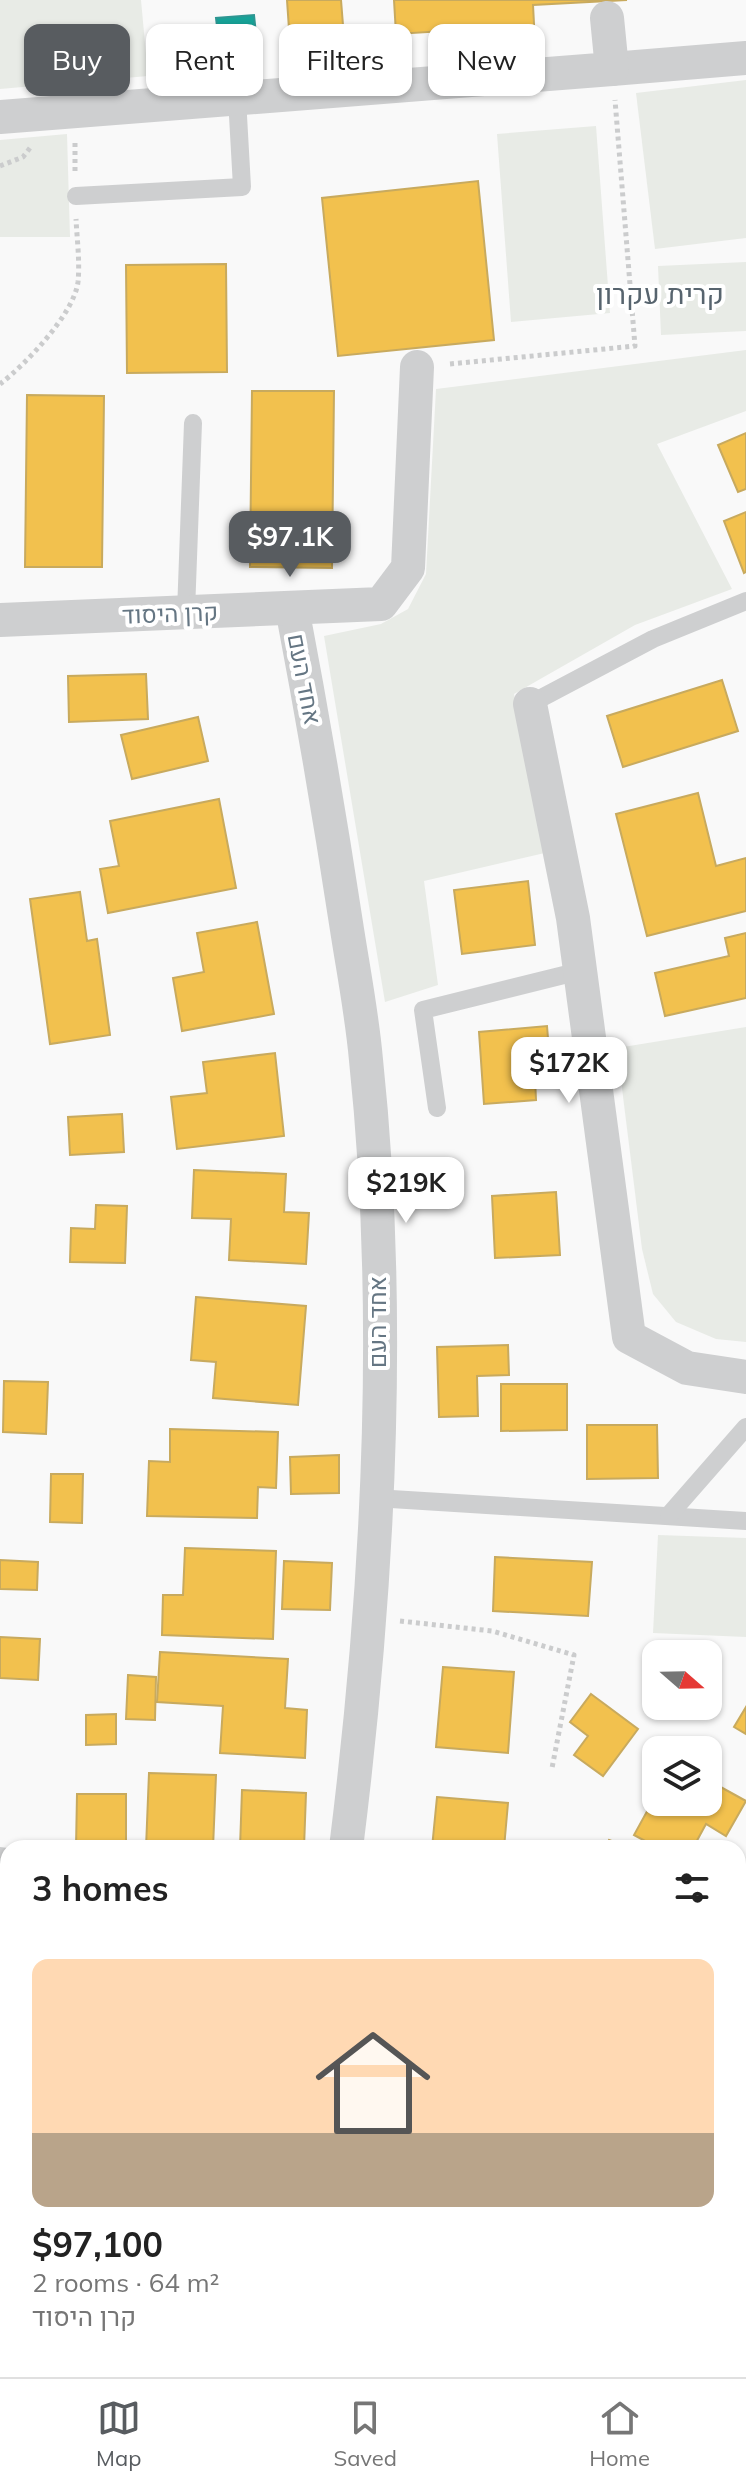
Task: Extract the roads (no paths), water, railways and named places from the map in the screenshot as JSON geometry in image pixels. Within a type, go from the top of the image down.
[{"type":"street","points":[[607,18],[612,69]]},
{"type":"street","points":[[0,117],[746,58]]},
{"type":"street","name":"קרן היסוד","points":[[0,620],[381,604],[408,568],[417,367]]},
{"type":"street","name":"אחד העם","points":[[292,608],[323,773],[366,1059],[377,1210],[372,1616],[347,1840]]},
{"type":"street","points":[[530,704],[580,971],[629,1337],[687,1368],[746,1377]]},
{"type":"lane","points":[[76,196],[242,187],[237,98]]},
{"type":"lane","points":[[186,612],[193,423]]},
{"type":"lane","points":[[530,704],[653,639],[746,601]]},
{"type":"lane","points":[[437,1108],[423,1010],[580,971]]},
{"type":"lane","points":[[669,1515],[746,1427]]},
{"type":"lane","points":[[375,1498],[746,1521]]},
{"type":"district","name":"קרית עקרון","points":[[660,293]]}]
